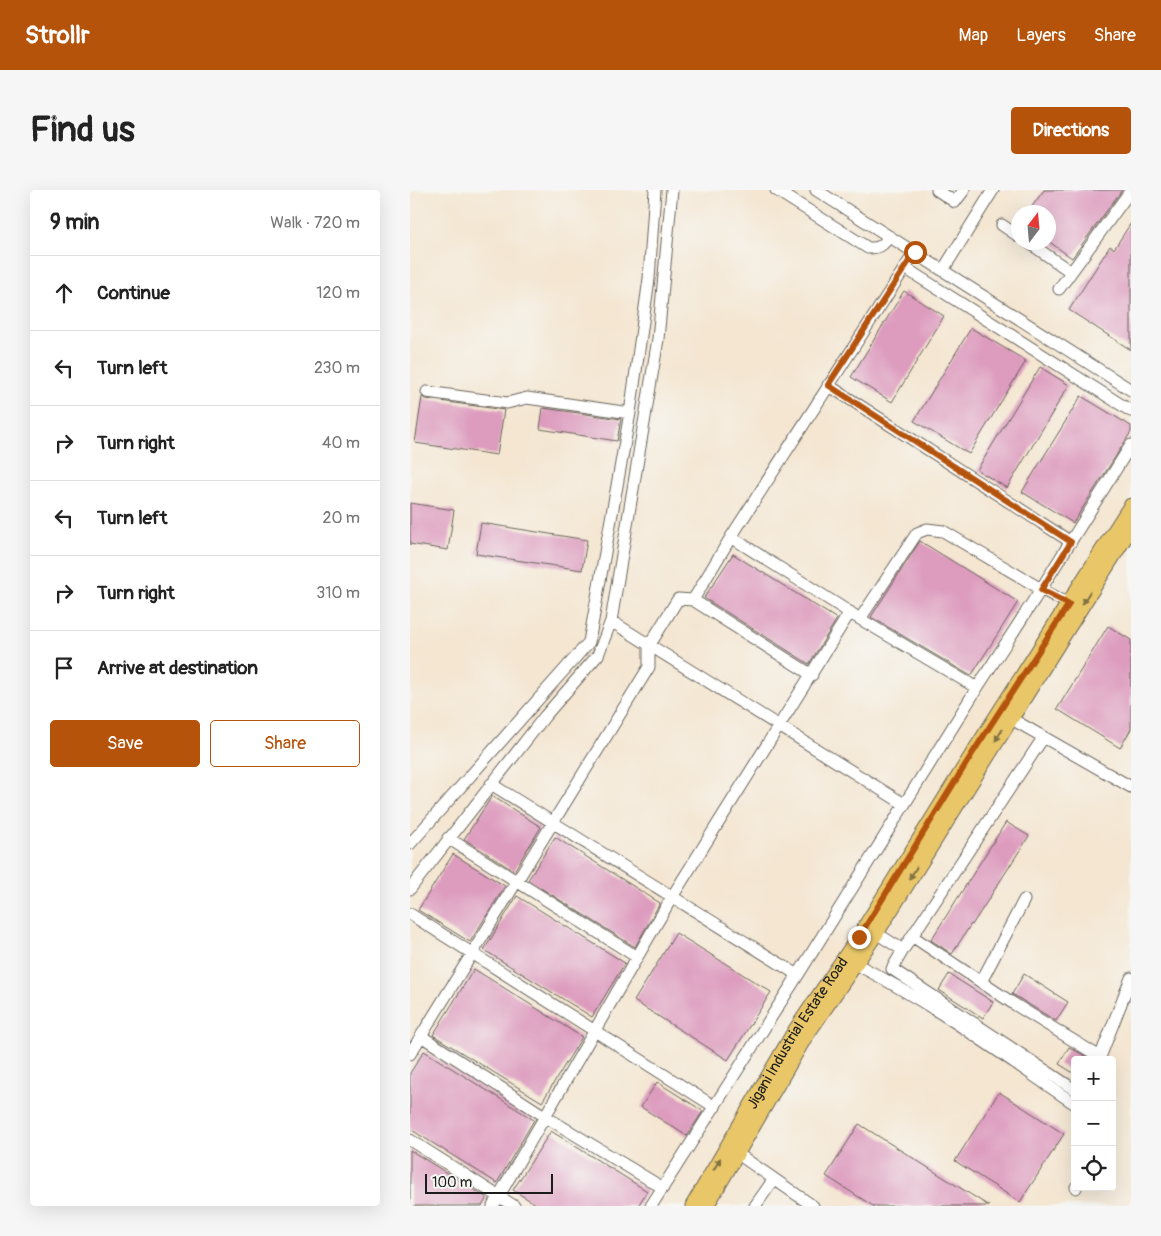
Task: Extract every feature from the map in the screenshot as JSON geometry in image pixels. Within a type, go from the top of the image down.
[{"type":"main road","name":"Jigani Industrial Estate Road","points":[[693,1206],[794,1033],[859,937],[972,754],[1131,506]]},
{"type":"main road","name":"Jigani Industrial Estate Road","points":[[706,1206],[804,1038],[876,933],[1131,527]]},
{"type":"street","points":[[410,844],[589,642],[630,412],[649,279],[655,190]]},
{"type":"street","points":[[410,889],[545,716],[598,655],[611,621],[658,339],[672,190]]},
{"type":"street","points":[[776,190],[868,248],[877,248],[883,245],[889,236]]},
{"type":"street","points":[[816,190],[1131,390]]},
{"type":"street","points":[[937,190],[955,202],[964,190]]},
{"type":"street","points":[[943,270],[993,190]]},
{"type":"street","points":[[1059,289],[1131,190]]},
{"type":"street","points":[[1002,225],[1011,231]]},
{"type":"street","points":[[1039,250],[1071,272]]},
{"type":"street","points":[[693,600],[731,537],[915,252]]},
{"type":"street","points":[[904,268],[1131,411]]},
{"type":"street","points":[[828,385],[1071,542]]},
{"type":"street","points":[[427,392],[507,403],[527,398],[630,412]]},
{"type":"street","points":[[651,1206],[1131,445]]},
{"type":"street","points":[[496,1201],[672,897],[812,675],[917,532],[927,529],[943,531],[1041,590],[1069,604]]},
{"type":"street","points":[[731,537],[855,615],[977,688]]},
{"type":"street","points":[[410,1054],[649,667],[649,646],[678,599],[693,600],[812,675]]},
{"type":"street","points":[[611,621],[904,804]]},
{"type":"street","points":[[1010,718],[1131,788]]},
{"type":"street","points":[[1043,738],[892,969],[1071,1087]]},
{"type":"street","points":[[491,784],[798,975]]},
{"type":"street","points":[[448,838],[637,957]]},
{"type":"street","points":[[981,982],[1024,900]]},
{"type":"street","points":[[410,914],[715,1107]]},
{"type":"street","points":[[876,933],[903,950]]},
{"type":"street","points":[[912,936],[1097,1056]]},
{"type":"street","points":[[854,963],[890,981],[969,1031],[1071,1101]]},
{"type":"street","points":[[1101,1056],[1131,978]]},
{"type":"street","points":[[421,1036],[546,1117],[663,1188]]},
{"type":"street","points":[[410,1140],[496,1201],[514,1206]]},
{"type":"street","points":[[738,1154],[813,1206]]},
{"type":"street","points":[[755,1206],[774,1179]]},
{"type":"building","points":[[1044,190],[1122,190],[1072,258],[1056,247],[1056,205],[1033,205]]},
{"type":"building","points":[[1131,223],[1131,350],[1069,310],[1110,246],[1114,249]]},
{"type":"building","points":[[904,291],[944,316],[892,402],[851,377]]},
{"type":"building","points":[[971,328],[1026,361],[969,454],[914,421]]},
{"type":"building","points":[[1040,367],[1069,385],[1007,488],[977,470]]},
{"type":"building","points":[[1081,396],[1131,426],[1131,432],[1073,523],[1022,492]]},
{"type":"building","points":[[422,397],[504,410],[497,455],[415,443]]},
{"type":"building","points":[[543,408],[621,419],[617,441],[540,429]]},
{"type":"building","points":[[410,503],[454,510],[448,550],[410,544]]},
{"type":"building","points":[[481,523],[587,540],[582,570],[476,554]]},
{"type":"building","points":[[920,541],[1018,602],[971,676],[871,617]]},
{"type":"building","points":[[733,554],[837,619],[809,664],[704,598]]},
{"type":"building","points":[[1108,626],[1131,640],[1131,729],[1120,748],[1057,709]]},
{"type":"building","points":[[492,796],[541,827],[514,871],[464,839]]},
{"type":"building","points":[[1006,822],[1029,836],[952,954],[931,940]]},
{"type":"building","points":[[555,837],[660,903],[635,947],[528,880]]},
{"type":"building","points":[[453,854],[505,886],[470,942],[418,910]]},
{"type":"building","points":[[517,896],[625,963],[592,1017],[484,950]]},
{"type":"building","points":[[676,933],[771,992],[728,1060],[634,1001]]},
{"type":"building","points":[[474,969],[582,1037],[542,1102],[433,1035]]},
{"type":"building","points":[[949,974],[993,1002],[983,1018],[939,990]]},
{"type":"building","points":[[1024,974],[1068,1002],[1056,1021],[1012,994]]},
{"type":"building","points":[[1069,1047],[1085,1056],[1071,1056],[1071,1072],[1059,1064]]},
{"type":"building","points":[[424,1051],[534,1120],[497,1183],[410,1129],[410,1073]]},
{"type":"building","points":[[657,1082],[703,1111],[687,1136],[641,1107]]},
{"type":"building","points":[[999,1092],[1064,1134],[1020,1202],[955,1161]]},
{"type":"building","points":[[859,1124],[989,1206],[873,1206],[826,1176]]},
{"type":"building","points":[[551,1131],[647,1191],[638,1206],[539,1206],[513,1190]]},
{"type":"building","points":[[410,1150],[487,1198],[482,1206],[410,1206]]},
{"type":"route","points":[[859,937],[972,754],[1069,604],[1041,590],[1071,542],[828,385],[915,252]]}]
